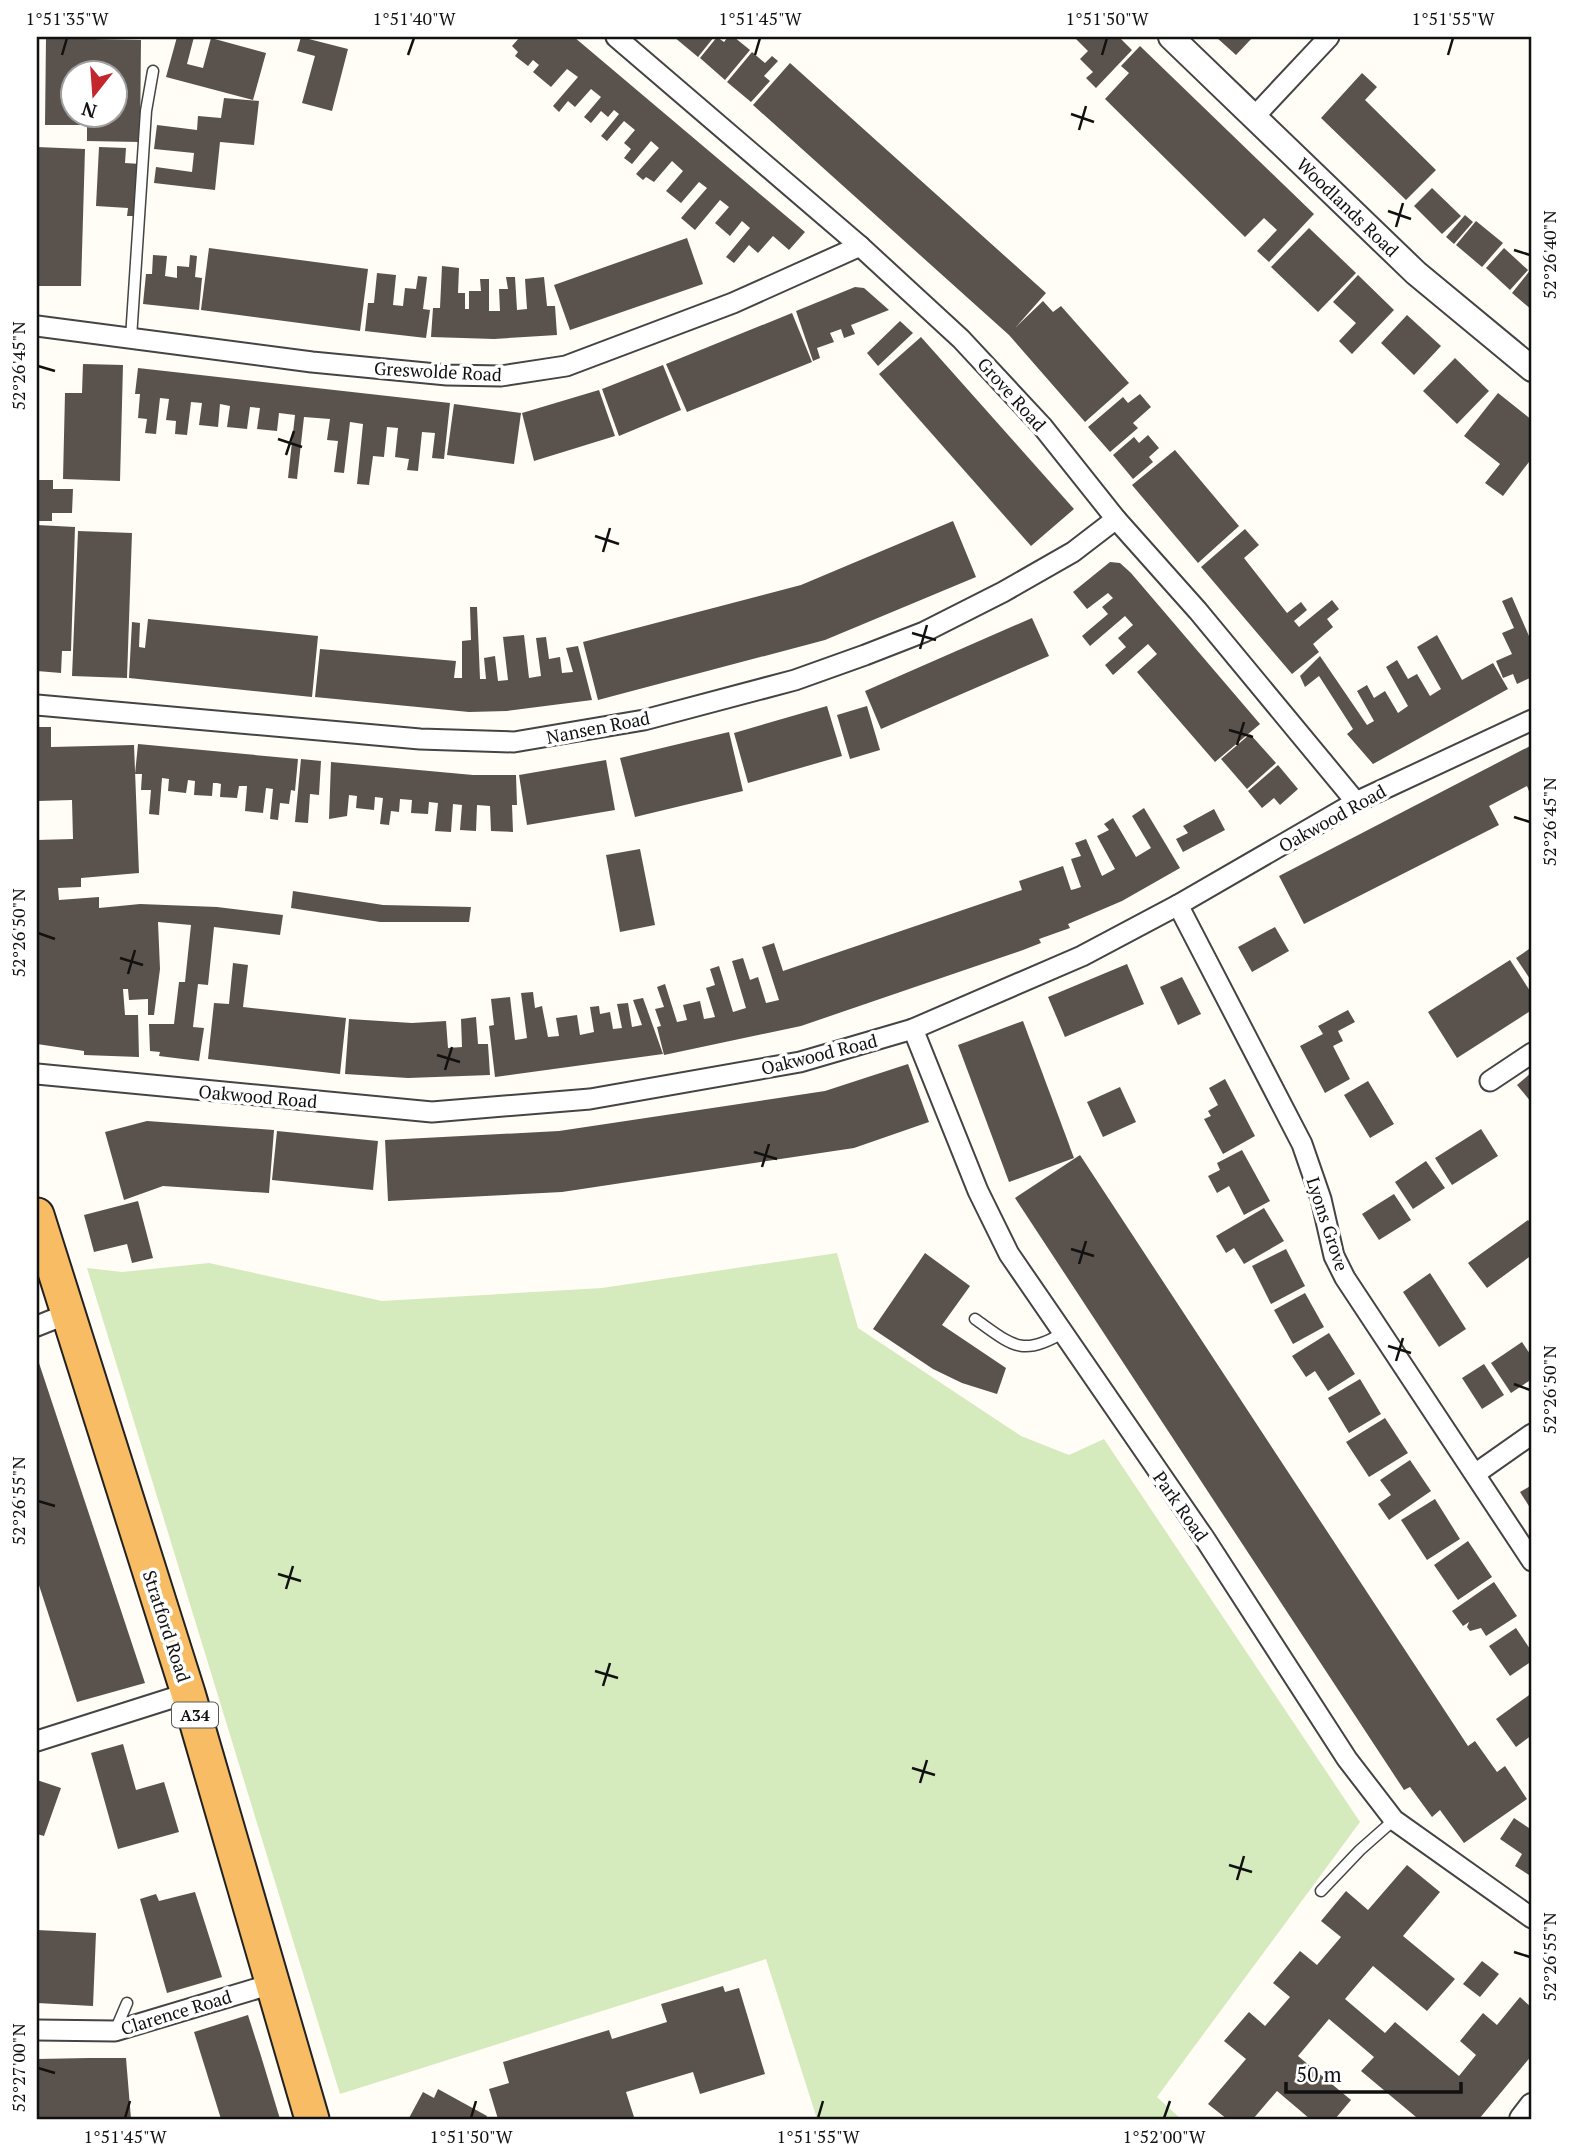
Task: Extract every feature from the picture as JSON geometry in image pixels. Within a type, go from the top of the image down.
[{"type":"highway","name":"Stratford Road","points":[[37,1215],[52,1320],[188,1693],[312,2119]]},
{"type":"street","name":"Grove Road","points":[[616,37],[860,246],[961,339],[1042,426],[1116,519],[1198,611],[1356,802]]},
{"type":"street","name":"Woodlands Road","points":[[1171,37],[1416,273],[1532,369]]},
{"type":"street","points":[[1254,117],[1329,37]]},
{"type":"street","name":"Greswolde Road","points":[[37,326],[339,365],[447,375],[501,376],[566,366],[733,303],[860,246]]},
{"type":"street","name":"Nansen Road","points":[[37,705],[420,739],[514,743],[644,720],[795,680],[865,655],[924,632],[1003,592],[1073,552],[1116,519]]},
{"type":"street","name":"Oakwood Road","points":[[37,1074],[432,1112],[590,1099],[800,1062],[913,1029],[1082,956],[1178,905],[1356,802],[1532,720]]},
{"type":"street","name":"Lyons Grove","points":[[1178,905],[1302,1144],[1321,1199],[1334,1256],[1345,1278],[1532,1561]]},
{"type":"street","name":"Park Road","points":[[913,1029],[992,1222],[1009,1254],[1205,1539],[1347,1759],[1394,1820],[1532,1918]]},
{"type":"street","points":[[1490,1081],[1532,1053]]},
{"type":"street","points":[[1475,1474],[1532,1434]]},
{"type":"street","points":[[37,1741],[188,1693]]},
{"type":"street","name":"Clarence Road","points":[[37,2030],[115,2031],[272,1984]]},
{"type":"street","points":[[1522,2119],[1532,2106]]},
{"type":"lane","points":[[131,338],[146,111],[153,71]]},
{"type":"lane","points":[[975,1319],[1004,1340],[1023,1347],[1041,1346],[1063,1332]]},
{"type":"lane","points":[[1321,1891],[1360,1850],[1394,1820]]},
{"type":"lane","points":[[115,2031],[127,2003]]},
{"type":"green space","points":[[837,1253],[858,1328],[1021,1436],[1069,1455],[1104,1439],[1360,1822],[1157,2097],[1181,2119],[817,2119],[766,1959],[340,2094],[87,1268],[122,1272],[209,1263],[382,1301],[602,1288]]},
{"type":"building","points":[[177,37],[194,37],[187,64],[203,68],[211,38],[266,53],[253,100],[166,77]]},
{"type":"building","points":[[301,37],[348,49],[332,111],[302,103],[315,56],[297,51]]},
{"type":"building","points":[[520,37],[574,37],[805,232],[789,250],[773,236],[758,253],[749,245],[734,263],[726,257],[750,228],[742,221],[730,236],[715,223],[729,207],[720,200],[695,230],[681,218],[707,188],[699,182],[681,203],[666,191],[683,171],[672,161],[654,182],[646,177],[643,180],[636,174],[659,148],[651,141],[632,164],[624,158],[631,149],[624,143],[635,130],[624,121],[607,141],[601,136],[619,114],[614,110],[608,117],[601,111],[591,123],[584,117],[601,97],[591,89],[575,107],[568,101],[559,112],[553,106],[578,77],[567,69],[551,87],[533,72],[539,65],[533,60],[528,66],[515,56],[518,52],[512,46]]},
{"type":"building","points":[[674,37],[714,37],[698,57]]},
{"type":"building","points":[[717,37],[724,42],[728,37],[734,37],[750,50],[725,80],[700,58]]},
{"type":"building","points":[[1074,37],[1119,37],[1132,50],[1096,88],[1086,78],[1093,72],[1080,59],[1088,51]]},
{"type":"building","points":[[1216,37],[1253,37],[1236,55]]},
{"type":"building","points":[[46,38],[141,40],[140,142],[87,141],[87,130],[130,130],[130,60],[60,60],[60,125],[45,125]]},
{"type":"building","points":[[1140,46],[1314,214],[1269,262],[1257,251],[1277,230],[1264,218],[1245,237],[1105,99],[1129,73],[1121,66]]},
{"type":"building","points":[[752,52],[765,63],[772,56],[778,61],[764,76],[770,81],[751,102],[727,82]]},
{"type":"building","points":[[790,63],[1046,293],[1016,327],[1043,301],[1053,312],[1061,306],[1129,383],[1085,422],[1009,335],[753,105]]},
{"type":"building","points":[[1362,73],[1377,87],[1365,100],[1436,170],[1406,200],[1321,118]]},
{"type":"building","points":[[224,98],[259,101],[254,145],[220,142],[215,190],[154,183],[156,167],[192,172],[194,153],[154,149],[157,125],[197,130],[198,116],[221,118]]},
{"type":"building","points":[[37,147],[85,149],[81,286],[37,286]]},
{"type":"building","points":[[99,147],[126,148],[125,163],[141,164],[139,216],[127,216],[128,208],[96,206]]},
{"type":"building","points":[[1432,188],[1461,216],[1442,234],[1414,206]]},
{"type":"building","points":[[1465,215],[1473,222],[1454,244],[1446,237]]},
{"type":"building","points":[[1476,221],[1503,243],[1482,267],[1456,245]]},
{"type":"building","points":[[1309,228],[1356,273],[1318,312],[1271,267]]},
{"type":"building","points":[[687,238],[703,284],[570,330],[554,285]]},
{"type":"building","points":[[209,248],[368,269],[360,331],[201,310]]},
{"type":"building","points":[[1504,248],[1528,270],[1510,290],[1486,268]]},
{"type":"building","points":[[153,255],[167,256],[165,276],[177,278],[177,266],[189,267],[190,255],[197,256],[195,277],[202,278],[199,310],[143,304],[146,274],[152,274]]},
{"type":"building","points":[[442,266],[459,268],[458,293],[465,293],[465,309],[469,309],[469,291],[481,291],[480,279],[489,279],[489,311],[500,311],[499,289],[508,289],[506,277],[515,277],[517,310],[527,309],[525,279],[544,277],[547,306],[555,306],[557,335],[494,339],[431,337],[433,308],[440,308]]},
{"type":"building","points":[[1532,268],[1532,310],[1512,293]]},
{"type":"building","points":[[377,273],[396,275],[393,305],[403,306],[405,288],[416,289],[418,276],[427,277],[423,309],[430,310],[426,338],[365,331],[368,303],[374,303]]},
{"type":"building","points":[[1358,275],[1394,310],[1352,354],[1339,341],[1356,323],[1333,302]]},
{"type":"building","points":[[855,287],[864,288],[889,310],[851,325],[855,334],[844,338],[841,329],[830,333],[834,342],[817,348],[820,358],[813,361],[796,311]]},
{"type":"building","points":[[792,313],[812,362],[687,412],[666,364]]},
{"type":"building","points":[[1407,315],[1441,346],[1414,375],[1381,343]]},
{"type":"building","points":[[900,321],[913,333],[878,366],[867,353]]},
{"type":"building","points":[[921,337],[1074,509],[1031,546],[879,374]]},
{"type":"building","points":[[1455,358],[1489,391],[1457,424],[1423,391]]},
{"type":"building","points":[[83,364],[123,365],[120,481],[63,479],[65,393],[82,393]]},
{"type":"building","points":[[663,365],[681,410],[619,436],[602,389]]},
{"type":"building","points":[[138,368],[450,403],[444,459],[432,458],[435,433],[422,432],[418,471],[407,470],[409,459],[395,457],[398,428],[387,427],[384,457],[373,456],[369,485],[357,484],[363,424],[350,422],[344,473],[334,472],[338,441],[327,440],[330,419],[304,417],[297,479],[288,478],[295,415],[279,413],[277,431],[257,429],[260,408],[250,407],[247,429],[227,427],[230,406],[220,404],[218,427],[199,425],[202,403],[191,402],[187,435],[175,434],[176,421],[166,420],[169,399],[160,398],[156,434],[145,433],[147,419],[138,418],[140,394],[135,394]]},
{"type":"building","points":[[599,390],[615,436],[534,461],[522,413]]},
{"type":"building","points":[[1498,393],[1532,420],[1532,458],[1503,496],[1485,483],[1500,464],[1464,436]]},
{"type":"building","points":[[1140,394],[1151,407],[1133,423],[1138,428],[1110,452],[1088,427],[1123,397],[1128,403]]},
{"type":"building","points":[[454,404],[521,413],[514,464],[447,455]]},
{"type":"building","points":[[1148,435],[1159,448],[1149,457],[1153,462],[1133,479],[1113,455],[1134,437],[1139,443]]},
{"type":"building","points":[[1175,450],[1239,526],[1198,563],[1132,485]]},
{"type":"building","points":[[37,480],[53,480],[53,489],[73,489],[72,513],[52,513],[52,521],[37,521]]},
{"type":"building","points":[[953,521],[976,577],[825,640],[598,700],[583,642],[801,585]]},
{"type":"building","points":[[37,525],[75,527],[71,651],[62,651],[61,673],[37,671]]},
{"type":"building","points":[[1245,529],[1259,545],[1244,558],[1287,613],[1301,602],[1307,610],[1294,621],[1299,627],[1332,600],[1339,609],[1327,619],[1333,627],[1313,644],[1319,652],[1292,674],[1201,567]]},
{"type":"building","points":[[78,531],[132,533],[127,678],[72,676]]},
{"type":"building","points":[[1110,562],[1120,563],[1131,573],[1260,724],[1215,762],[1137,672],[1157,654],[1148,644],[1113,675],[1105,665],[1126,647],[1118,638],[1133,625],[1125,616],[1090,646],[1082,636],[1108,614],[1102,607],[1113,598],[1108,593],[1087,609],[1073,592]]},
{"type":"building","points":[[1512,597],[1532,643],[1532,677],[1517,684],[1513,674],[1503,678],[1496,661],[1512,654],[1502,633],[1514,628],[1502,601]]},
{"type":"building","points":[[470,607],[477,607],[480,679],[486,679],[484,658],[495,656],[498,681],[508,680],[503,637],[524,635],[529,678],[541,676],[536,638],[546,637],[549,659],[560,657],[562,673],[573,672],[566,648],[578,646],[592,700],[507,711],[469,712],[315,697],[320,649],[456,661],[454,678],[462,678],[462,641],[471,640]]},
{"type":"building","points":[[1032,618],[1049,656],[881,729],[865,691]]},
{"type":"building","points":[[148,619],[318,636],[312,697],[129,678],[132,622],[140,623],[139,647],[145,648]]},
{"type":"building","points":[[1437,635],[1462,680],[1493,663],[1508,689],[1373,764],[1347,734],[1353,729],[1319,676],[1305,687],[1300,676],[1320,656],[1367,725],[1374,721],[1357,691],[1367,685],[1374,698],[1385,691],[1398,713],[1408,706],[1386,667],[1397,660],[1408,679],[1417,674],[1430,696],[1441,689],[1417,647]]},
{"type":"building","points":[[827,706],[842,756],[748,783],[734,733]]},
{"type":"building","points":[[867,706],[880,750],[850,759],[837,715]]},
{"type":"building","points":[[37,727],[51,727],[51,747],[134,745],[139,873],[81,878],[81,887],[58,888],[59,900],[99,897],[99,908],[140,904],[217,907],[283,915],[280,935],[214,927],[208,985],[198,984],[193,1027],[204,1028],[199,1061],[159,1056],[160,1052],[150,1051],[149,1024],[174,1024],[179,982],[185,982],[191,925],[158,922],[160,969],[154,1015],[148,1015],[148,999],[129,1000],[128,989],[123,989],[125,1015],[138,1015],[139,1057],[84,1055],[84,1051],[37,1044],[37,840],[73,839],[72,800],[37,801]]},
{"type":"building","points":[[729,732],[743,791],[635,817],[620,758]]},
{"type":"building","points":[[1250,734],[1276,763],[1247,789],[1221,759]]},
{"type":"building","points":[[138,744],[298,759],[295,791],[291,790],[289,804],[280,803],[278,820],[270,819],[273,789],[266,788],[263,813],[245,811],[247,786],[239,786],[237,798],[220,797],[221,784],[217,783],[213,783],[212,796],[194,795],[195,781],[188,780],[186,793],[168,791],[169,779],[162,778],[159,815],[149,814],[151,790],[141,790],[142,774],[135,774]]},
{"type":"building","points":[[1532,745],[1532,799],[1527,786],[1489,806],[1499,825],[1304,924],[1279,876]]},
{"type":"building","points":[[301,759],[321,761],[319,795],[310,794],[308,823],[295,822]]},
{"type":"building","points":[[606,760],[615,810],[527,825],[519,775]]},
{"type":"building","points":[[331,762],[473,775],[516,775],[517,805],[512,805],[513,832],[491,831],[490,806],[477,805],[476,831],[460,830],[462,805],[453,804],[451,832],[435,831],[438,803],[429,802],[428,814],[411,813],[412,800],[400,799],[399,812],[391,811],[389,825],[380,824],[383,798],[375,797],[374,810],[356,808],[357,796],[349,795],[347,816],[329,819]]},
{"type":"building","points":[[1278,765],[1298,789],[1280,805],[1274,798],[1262,808],[1248,791]]},
{"type":"building","points":[[1144,808],[1180,868],[1122,901],[1068,924],[1070,928],[1039,939],[1041,943],[801,1026],[664,1055],[657,1027],[661,1026],[655,1009],[664,1007],[657,987],[665,984],[677,1022],[687,1020],[683,1005],[700,1001],[704,1019],[715,1017],[706,988],[715,985],[710,969],[719,966],[733,1012],[746,1008],[732,961],[743,958],[750,980],[758,977],[766,1003],[779,1000],[762,947],[774,943],[783,971],[1022,890],[1019,881],[1063,866],[1071,890],[1081,887],[1071,859],[1081,856],[1075,843],[1086,839],[1102,876],[1115,869],[1097,836],[1109,830],[1104,824],[1113,818],[1136,857],[1151,848],[1132,816]]},
{"type":"building","points":[[1214,809],[1225,830],[1183,852],[1176,839],[1188,833],[1183,826]]},
{"type":"building","points":[[640,849],[655,925],[620,932],[606,855]]},
{"type":"building","points":[[293,891],[383,905],[471,907],[469,922],[380,922],[291,908]]},
{"type":"building","points":[[1275,927],[1289,951],[1252,972],[1238,947]]},
{"type":"building","points":[[1532,947],[1532,982],[1516,958]]},
{"type":"building","points":[[1510,960],[1532,994],[1532,1010],[1457,1058],[1428,1012]]},
{"type":"building","points":[[233,963],[248,965],[243,1007],[346,1018],[340,1074],[208,1059],[214,1003],[229,1004]]},
{"type":"building","points":[[1127,964],[1144,1004],[1065,1037],[1048,997]]},
{"type":"building","points":[[1182,977],[1201,1014],[1178,1025],[1160,987]]},
{"type":"building","points":[[533,992],[535,1008],[542,1006],[548,1037],[559,1036],[556,1018],[577,1015],[580,1035],[594,1032],[590,1007],[599,1006],[600,1014],[610,1012],[613,1029],[622,1028],[617,1004],[628,1003],[632,1027],[642,1025],[633,1000],[643,998],[663,1054],[495,1077],[489,1026],[494,1025],[491,999],[510,997],[515,1040],[522,1039],[527,1038],[521,993]]},
{"type":"building","points":[[1348,1010],[1355,1022],[1338,1031],[1343,1041],[1333,1046],[1350,1079],[1325,1093],[1300,1046],[1323,1034],[1318,1026]]},
{"type":"building","points":[[476,1017],[478,1044],[488,1044],[490,1075],[408,1078],[345,1074],[349,1019],[412,1023],[446,1021],[448,1048],[462,1047],[461,1019]]},
{"type":"building","points":[[1023,1021],[1074,1158],[1009,1182],[958,1045]]},
{"type":"building","points":[[908,1064],[929,1122],[854,1148],[562,1192],[388,1201],[385,1140],[559,1131],[825,1091]]},
{"type":"building","points":[[1532,1072],[1532,1103],[1517,1085]]},
{"type":"building","points":[[1225,1079],[1255,1136],[1223,1154],[1204,1119],[1211,1116],[1208,1111],[1218,1105],[1209,1088]]},
{"type":"building","points":[[1368,1081],[1394,1124],[1370,1138],[1344,1095]]},
{"type":"building","points":[[1120,1087],[1136,1122],[1103,1137],[1087,1102]]},
{"type":"building","points":[[147,1121],[274,1130],[269,1193],[163,1186],[124,1200],[105,1132]]},
{"type":"building","points":[[1481,1129],[1498,1156],[1452,1185],[1435,1158]]},
{"type":"building","points":[[277,1131],[378,1141],[373,1190],[272,1180]]},
{"type":"building","points":[[1242,1150],[1270,1201],[1244,1215],[1229,1186],[1217,1193],[1208,1176],[1220,1170],[1217,1163]]},
{"type":"building","points":[[1080,1155],[1468,1746],[1475,1741],[1497,1772],[1505,1766],[1527,1799],[1464,1843],[1440,1810],[1432,1817],[1410,1787],[1404,1790],[1015,1198]]},
{"type":"building","points":[[1426,1161],[1445,1188],[1413,1209],[1395,1182]]},
{"type":"building","points":[[1394,1194],[1411,1220],[1379,1240],[1362,1214]]},
{"type":"building","points":[[138,1201],[153,1258],[132,1263],[127,1244],[94,1252],[84,1215]]},
{"type":"building","points":[[1264,1208],[1284,1241],[1244,1264],[1234,1248],[1226,1253],[1216,1236]]},
{"type":"building","points":[[1528,1220],[1532,1225],[1532,1255],[1487,1288],[1468,1263]]},
{"type":"building","points":[[1286,1249],[1305,1286],[1271,1304],[1252,1266]]},
{"type":"building","points":[[925,1253],[970,1286],[942,1325],[1006,1368],[997,1394],[962,1383],[933,1369],[873,1329]]},
{"type":"building","points":[[1430,1273],[1466,1329],[1439,1347],[1403,1292]]},
{"type":"building","points":[[1305,1293],[1324,1327],[1293,1344],[1274,1310]]},
{"type":"building","points":[[1329,1333],[1355,1374],[1328,1391],[1315,1371],[1306,1377],[1292,1356]]},
{"type":"building","points":[[1522,1342],[1532,1357],[1532,1379],[1511,1393],[1491,1363]]},
{"type":"building","points":[[37,1357],[145,1683],[77,1702],[37,1579]]},
{"type":"building","points":[[1484,1364],[1504,1395],[1482,1409],[1462,1378]]},
{"type":"building","points":[[1360,1379],[1381,1414],[1349,1433],[1328,1398]]},
{"type":"building","points":[[1385,1418],[1408,1453],[1369,1477],[1346,1442]]},
{"type":"building","points":[[1410,1460],[1431,1491],[1389,1520],[1378,1504],[1391,1495],[1380,1480]]},
{"type":"building","points":[[1532,1485],[1532,1511],[1520,1492]]},
{"type":"building","points":[[1435,1499],[1460,1539],[1427,1560],[1401,1520]]},
{"type":"building","points":[[1468,1541],[1492,1577],[1458,1600],[1434,1565]]},
{"type":"building","points":[[1494,1582],[1517,1616],[1486,1636],[1481,1628],[1470,1631],[1467,1627],[1469,1622],[1463,1626],[1452,1611]]},
{"type":"building","points":[[1516,1628],[1532,1652],[1532,1661],[1510,1676],[1489,1646]]},
{"type":"building","points":[[1532,1693],[1532,1735],[1516,1747],[1496,1719]]},
{"type":"building","points":[[123,1744],[136,1790],[164,1782],[179,1832],[118,1849],[91,1753]]},
{"type":"building","points":[[37,1780],[61,1788],[44,1836],[37,1834]]},
{"type":"building","points":[[1514,1818],[1532,1830],[1532,1877],[1515,1866],[1522,1854],[1500,1839]]},
{"type":"building","points":[[1407,1865],[1440,1892],[1403,1936],[1455,1979],[1427,2011],[1373,1966],[1345,1999],[1385,2033],[1395,2022],[1459,2076],[1476,2055],[1460,2041],[1483,2013],[1497,2025],[1520,1997],[1532,2008],[1532,2055],[1479,2119],[1414,2119],[1416,2117],[1361,2071],[1374,2057],[1329,2019],[1298,2056],[1351,2100],[1335,2119],[1310,2119],[1277,2091],[1253,2119],[1227,2119],[1208,2104],[1246,2059],[1224,2041],[1249,2012],[1265,2026],[1290,1997],[1273,1983],[1300,1951],[1317,1965],[1341,1937],[1321,1921],[1346,1891],[1368,1910]]},
{"type":"building","points":[[195,1892],[222,1977],[167,1993],[140,1899],[156,1894],[159,1901]]},
{"type":"building","points":[[37,1930],[96,1933],[93,2006],[37,2003]]},
{"type":"building","points":[[1482,1961],[1499,1974],[1480,1997],[1463,1984]]},
{"type":"building","points":[[723,1986],[725,1992],[739,1988],[765,2074],[700,2094],[693,2072],[626,2092],[634,2117],[626,2119],[498,2119],[489,2089],[509,2083],[503,2062],[609,2030],[612,2039],[667,2022],[661,2004]]},
{"type":"building","points":[[248,2015],[280,2119],[221,2119],[194,2032]]},
{"type":"building","points":[[126,2058],[131,2119],[37,2119],[37,2059]]},
{"type":"building","points":[[438,2089],[487,2116],[486,2119],[409,2118],[423,2092],[434,2098]]}]
